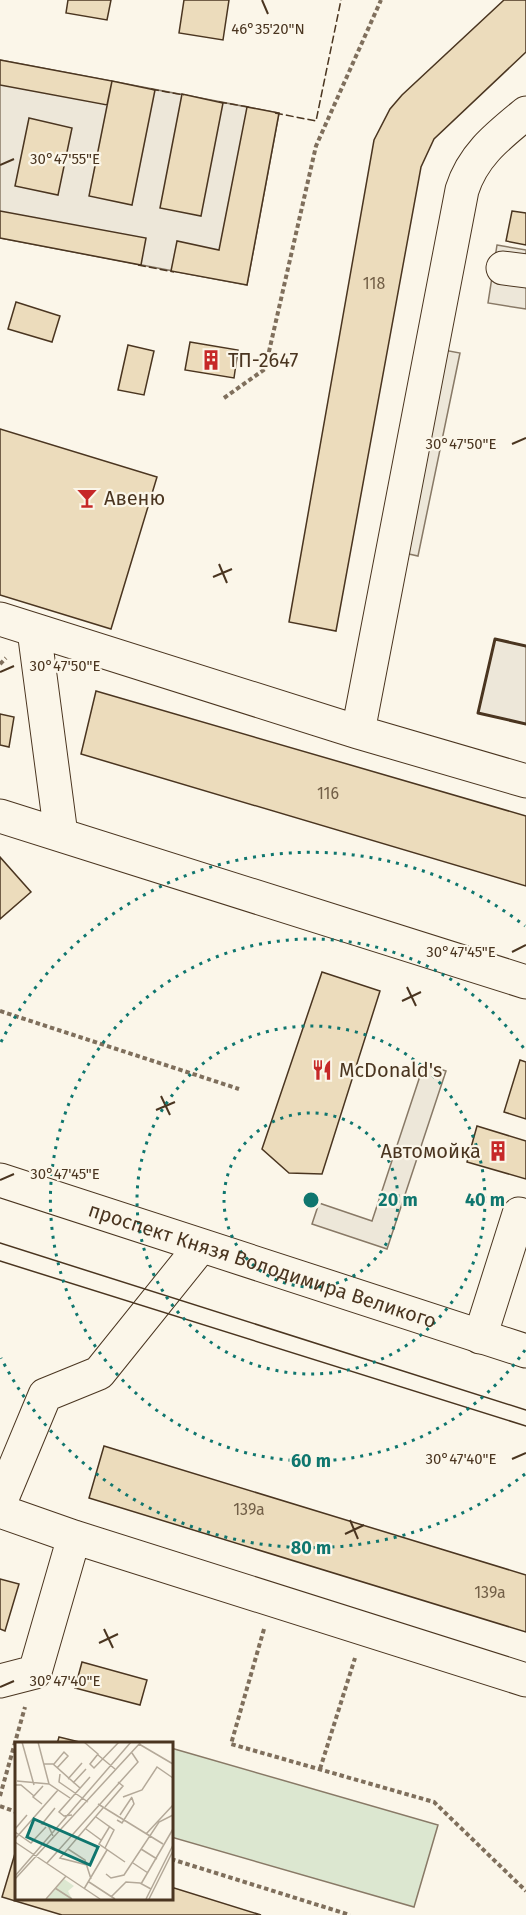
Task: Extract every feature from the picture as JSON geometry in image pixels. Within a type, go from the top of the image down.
[{"type":"main road","points":[[358,732],[462,190],[468,170],[482,151],[526,113]]},
{"type":"main road","points":[[0,619],[358,732],[526,781]]},
{"type":"main road","points":[[34,630],[61,835]]},
{"type":"main road","points":[[0,816],[526,982]]},
{"type":"main road","name":"проспект Князя Володимира Великого","points":[[0,1180],[526,1352]]},
{"type":"main road","points":[[480,1336],[519,1215]]},
{"type":"main road","points":[[0,1503],[45,1395],[99,1373],[201,1246]]},
{"type":"main road","points":[[0,1511],[74,1538],[526,1680]]},
{"type":"main road","points":[[0,1681],[35,1672],[74,1538]]},
{"type":"path","points":[[224,398],[265,369],[316,146],[381,0]]},
{"type":"path","points":[[0,1011],[239,1089]]},
{"type":"path","points":[[272,1600],[231,1744],[434,1802],[526,1891]]},
{"type":"path","points":[[320,1769],[364,1629]]},
{"type":"path","points":[[15,1742],[35,1672]]},
{"type":"path","points":[[0,1796],[15,1743]]},
{"type":"path","points":[[0,1806],[15,1812]]},
{"type":"path","points":[[172,1860],[350,1915]]},
{"type":"green space","points":[[172,1748],[438,1825],[414,1907],[172,1837]]},
{"type":"shaded area","points":[[0,60],[279,113],[247,285],[0,238]]},
{"type":"shaded area","points":[[497,245],[526,250],[526,309],[488,303]]},
{"type":"shaded area","points":[[433,348],[460,353],[418,556],[391,550]]},
{"type":"shaded area","points":[[495,639],[526,646],[526,724],[478,713]]},
{"type":"shaded area","points":[[424,1064],[446,1071],[387,1249],[312,1224],[319,1203],[372,1221]]},
{"type":"building","points":[[68,0],[111,0],[107,20],[66,13]]},
{"type":"building","points":[[184,0],[229,0],[223,40],[179,33]]},
{"type":"building","points":[[504,0],[526,0],[526,52],[434,139],[421,167],[336,631],[289,622],[374,140],[390,109],[402,95]]},
{"type":"building","points":[[0,60],[112,81],[107,105],[0,85]]},
{"type":"building","points":[[112,81],[155,90],[132,205],[89,196]]},
{"type":"building","points":[[182,94],[223,103],[201,216],[160,208]]},
{"type":"building","points":[[247,107],[279,113],[247,285],[171,271],[177,241],[219,250]]},
{"type":"building","points":[[29,118],[72,128],[58,195],[15,186]]},
{"type":"building","points":[[0,211],[146,238],[141,265],[0,238]]},
{"type":"building","points":[[512,211],[526,213],[526,245],[506,241]]},
{"type":"building","points":[[16,302],[60,316],[52,342],[8,329]]},
{"type":"building","name":"ТП-2647","points":[[190,342],[238,350],[234,378],[185,370]]},
{"type":"building","points":[[128,345],[154,351],[144,395],[118,390]]},
{"type":"building","points":[[0,429],[157,477],[111,629],[0,595]]},
{"type":"building","points":[[96,691],[526,816],[526,886],[81,754]]},
{"type":"building","points":[[0,714],[14,717],[9,747],[0,745]]},
{"type":"building","points":[[0,857],[31,892],[0,919]]},
{"type":"building","name":"McDonald's","points":[[322,972],[380,991],[322,1174],[289,1173],[262,1149]]},
{"type":"building","points":[[520,1060],[526,1062],[526,1119],[504,1112]]},
{"type":"building","name":"Автомойка","points":[[477,1126],[526,1141],[526,1179],[467,1162]]},
{"type":"building","points":[[104,1446],[526,1575],[526,1632],[89,1498]]},
{"type":"building","points":[[0,1579],[19,1584],[5,1631],[0,1629]]},
{"type":"building","points":[[82,1662],[147,1680],[140,1705],[75,1688]]},
{"type":"building","points":[[59,1737],[80,1742],[58,1742]]},
{"type":"building","points":[[15,1853],[15,1900],[172,1900],[172,1887],[261,1915],[62,1915],[2,1897]]},
{"type":"tram line","points":[[0,1243],[526,1410]]},
{"type":"tram line","points":[[0,1261],[526,1426]]},
{"type":"fence","points":[[275,113],[316,121],[341,0]]},
{"type":"fence","points":[[151,89],[184,95]]},
{"type":"fence","points":[[219,102],[249,107]]},
{"type":"fence","points":[[138,265],[174,272]]},
{"type":"wall","points":[[526,646],[495,639],[478,713],[526,724]]},
{"type":"place","name":"ТП-2647","points":[[211,360]]},
{"type":"place","name":"Авеню","points":[[87,498]]},
{"type":"place","name":"McDonald's","points":[[322,1070]]},
{"type":"place","name":"Автомойка","points":[[498,1151]]}]
